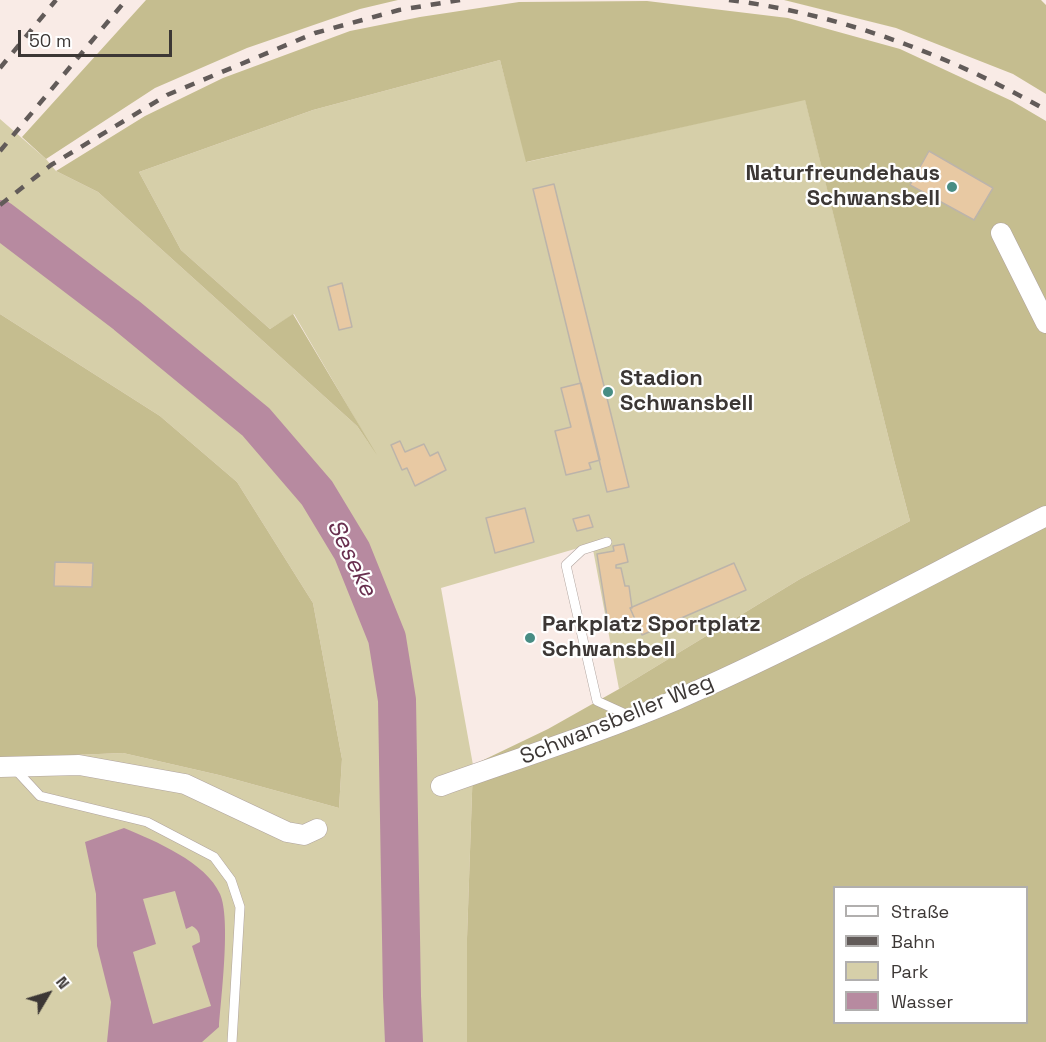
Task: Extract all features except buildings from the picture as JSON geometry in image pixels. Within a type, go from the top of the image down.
[{"type":"street","points":[[1001,233],[1046,323]]},
{"type":"street","name":"Schwansbeller Weg","points":[[441,786],[552,748],[674,700],[791,646],[1046,516]]},
{"type":"street","points":[[7,767],[79,765],[185,784],[287,832],[304,835],[317,829]]},
{"type":"lane","points":[[607,542],[582,550],[566,565],[597,701],[632,717]]},
{"type":"lane","points":[[7,767],[40,796],[147,822],[214,857],[231,880],[240,907],[232,1042]]},
{"type":"green space","points":[[500,60],[527,162],[805,99],[910,521],[800,579],[619,689],[592,544],[441,588],[473,765],[467,938],[467,1042],[0,1042],[0,758],[123,753],[219,775],[339,808],[342,759],[313,603],[237,482],[160,416],[0,314],[0,119],[46,159],[56,171],[98,192],[357,426],[371,446],[294,314],[270,329],[181,250],[139,172],[313,110]]},
{"type":"shaded area","points":[[146,0],[398,0],[360,9],[247,48],[155,88],[46,159],[22,137]]},
{"type":"shaded area","points":[[784,0],[1041,0],[1046,5],[1046,94],[1013,74],[896,28]]},
{"type":"shaded area","points":[[647,1],[788,18],[900,49],[1012,101],[1046,121],[1046,1042],[467,1042],[467,938],[473,765],[548,729],[619,689],[800,579],[910,521],[805,100],[526,162],[500,60],[313,110],[139,172],[181,250],[270,329],[293,314],[377,455],[357,426],[98,192],[56,171],[145,116],[223,78],[350,31],[420,17],[519,2]]},
{"type":"shaded area","points":[[0,314],[160,416],[237,482],[313,603],[342,759],[339,808],[219,775],[123,753],[0,758]]},
{"type":"water","points":[[124,828],[192,862],[213,883],[220,894],[225,921],[225,939],[219,1027],[202,1042],[107,1042],[111,1002],[97,946],[96,894],[85,842]],"holes":[[[175,891],[186,929],[192,926],[199,934],[200,942],[192,946],[211,1006],[153,1024],[133,952],[156,944],[143,899]]]},
{"type":"waterway","name":"Seseke","points":[[0,219],[126,315],[256,422],[317,493],[352,551],[387,638],[397,700],[404,1042]]},
{"type":"railway","points":[[0,68],[56,0]]},
{"type":"railway","points":[[0,151],[126,0]]},
{"type":"railway","points":[[0,205],[51,165],[167,95],[315,33],[399,10],[460,0]]},
{"type":"railway","points":[[729,0],[771,6],[853,26],[932,55],[1009,90],[1046,110]]},
{"type":"place","name":"Naturfreundehaus Schwansbell","points":[[952,187]]},
{"type":"place","name":"Stadion Schwansbell","points":[[608,392]]},
{"type":"place","name":"Parkplatz Sportplatz Schwansbell","points":[[530,638]]}]
